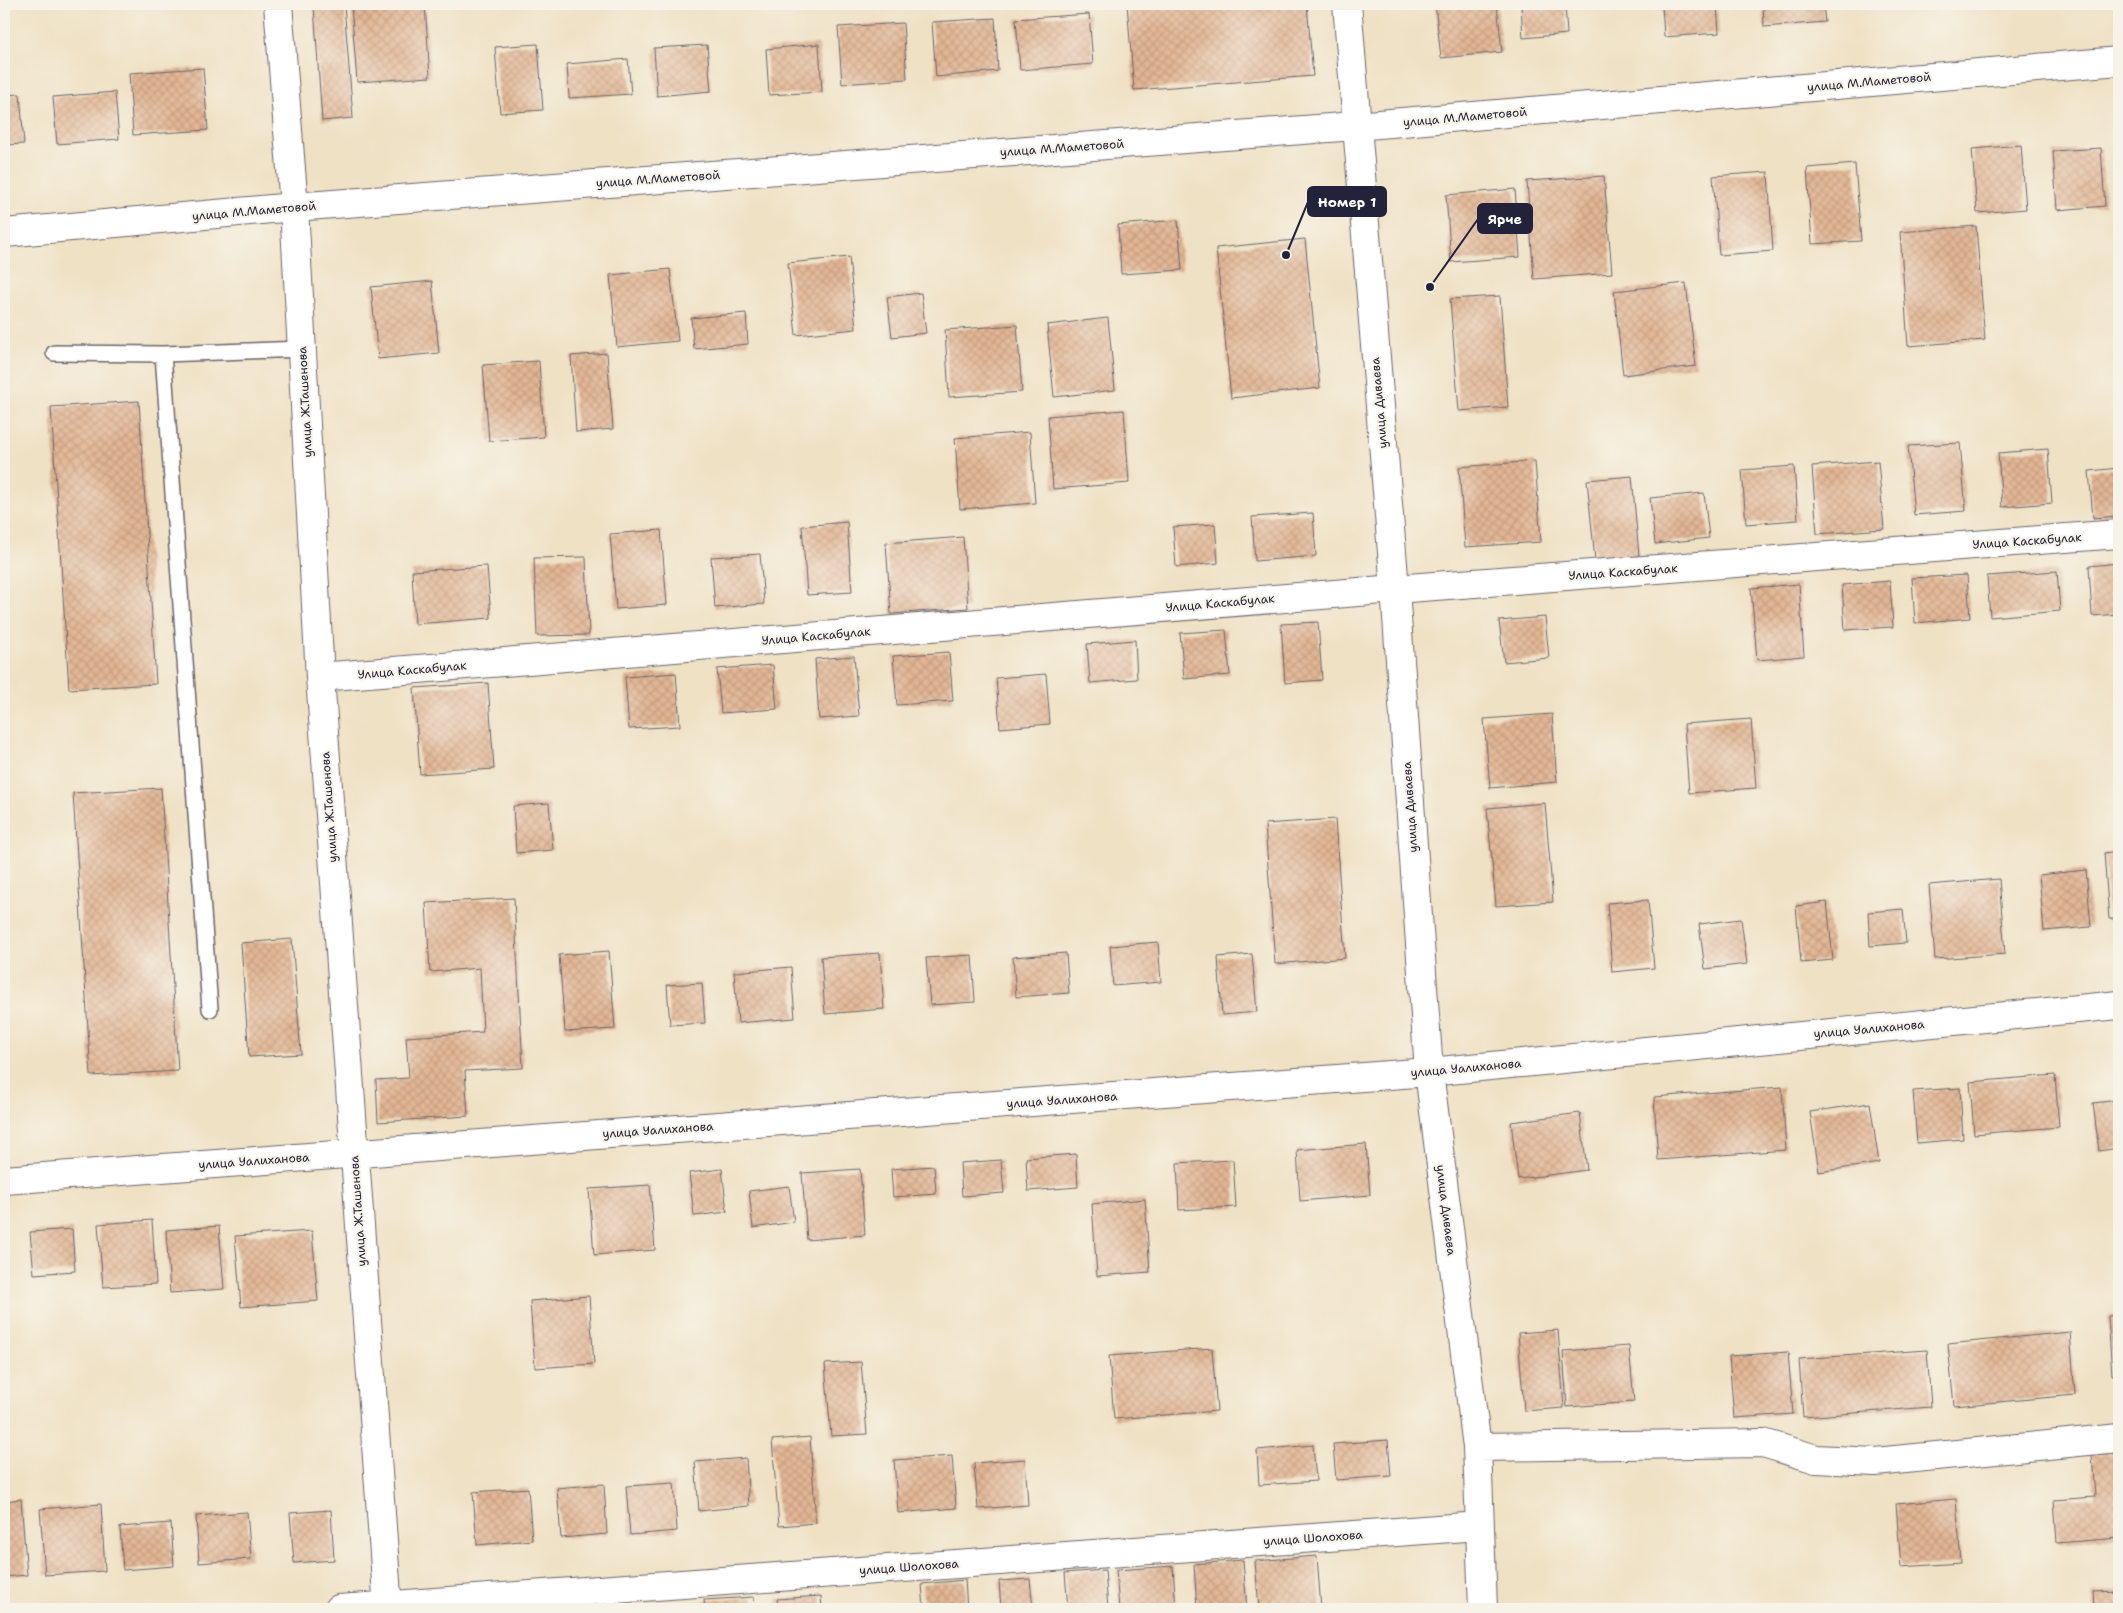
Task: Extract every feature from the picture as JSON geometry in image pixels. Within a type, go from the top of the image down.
[{"type":"street","name":"улица Ж.Ташенова","points":[[278,4],[294,207],[320,677],[388,1607]]},
{"type":"street","name":"улица Диваева","points":[[1347,4],[1395,589],[1429,1072],[1477,1446],[1483,1609]]},
{"type":"street","name":"улица М.Маметовой","points":[[4,233],[294,207],[1356,126],[2119,61]]},
{"type":"street","name":"Улица Каскабулак","points":[[320,677],[1395,589],[2119,534]]},
{"type":"street","name":"улица Уалиханова","points":[[4,1180],[1429,1072],[2119,1006]]},
{"type":"street","points":[[1477,1446],[1763,1443],[1816,1460],[1875,1462],[2119,1438]]},
{"type":"street","name":"улица Шолохова","points":[[339,1609],[388,1607],[1479,1526]]},
{"type":"lane","points":[[54,353],[164,354],[302,349]]},
{"type":"lane","points":[[164,354],[210,1009]]},
{"type":"building","points":[[344,4],[353,118],[322,121],[314,7]]},
{"type":"building","points":[[351,4],[425,4],[430,77],[357,82]]},
{"type":"building","points":[[1127,4],[1307,4],[1313,76],[1134,90]]},
{"type":"building","points":[[1435,4],[1497,4],[1502,52],[1441,58]]},
{"type":"building","points":[[1521,4],[1565,4],[1567,34],[1523,38]]},
{"type":"building","points":[[1662,4],[1717,4],[1719,33],[1664,37]]},
{"type":"building","points":[[1763,4],[1823,4],[1825,22],[1764,27]]},
{"type":"building","points":[[1089,14],[1093,64],[1020,70],[1016,19]]},
{"type":"building","points":[[995,18],[998,71],[936,77],[932,22]]},
{"type":"building","points":[[903,23],[907,79],[842,84],[838,27]]},
{"type":"building","points":[[538,44],[543,110],[500,113],[495,47]]},
{"type":"building","points":[[819,44],[822,92],[769,95],[766,49]]},
{"type":"building","points":[[707,45],[711,91],[657,96],[654,48]]},
{"type":"building","points":[[628,59],[631,94],[569,98],[567,64]]},
{"type":"building","points":[[203,68],[208,130],[133,135],[129,73]]},
{"type":"building","points":[[115,92],[119,139],[57,144],[53,97]]},
{"type":"building","points":[[20,94],[24,144],[4,145],[4,95]]},
{"type":"building","points":[[2021,145],[2026,209],[1977,213],[1972,149]]},
{"type":"building","points":[[2101,148],[2105,206],[2057,210],[2053,151]]},
{"type":"building","points":[[1855,164],[1861,241],[1812,244],[1807,168]]},
{"type":"building","points":[[1768,172],[1773,251],[1719,255],[1713,176]]},
{"type":"building","points":[[1604,176],[1612,273],[1534,279],[1527,181]]},
{"type":"building","points":[[1515,189],[1520,257],[1451,262],[1446,195]]},
{"type":"building","points":[[1178,220],[1182,270],[1121,274],[1118,225]]},
{"type":"building","points":[[1976,226],[1985,340],[1908,346],[1900,232]]},
{"type":"building","points":[[1305,239],[1320,388],[1231,398],[1216,248]]},
{"type":"building","points":[[849,257],[856,329],[796,335],[788,263]]},
{"type":"building","points":[[670,269],[678,341],[617,347],[610,275]]},
{"type":"building","points":[[432,281],[439,353],[378,359],[371,287]]},
{"type":"building","points":[[1686,283],[1696,366],[1623,375],[1614,291]]},
{"type":"building","points":[[921,293],[926,333],[892,337],[887,297]]},
{"type":"building","points":[[1500,296],[1508,407],[1459,411],[1450,299]]},
{"type":"building","points":[[746,313],[748,344],[694,349],[691,318]]},
{"type":"building","points":[[1108,318],[1115,390],[1054,397],[1047,325]]},
{"type":"building","points":[[1017,325],[1022,392],[949,397],[945,330]]},
{"type":"building","points":[[607,353],[613,429],[576,432],[571,356]]},
{"type":"building","points":[[539,361],[544,437],[489,441],[483,365]]},
{"type":"building","points":[[139,401],[156,684],[69,689],[51,407]]},
{"type":"building","points":[[1124,410],[1129,483],[1053,489],[1048,416]]},
{"type":"building","points":[[1030,432],[1035,503],[960,509],[955,438]]},
{"type":"building","points":[[1960,443],[1966,511],[1914,515],[1908,446]]},
{"type":"building","points":[[2048,449],[2052,503],[2002,507],[1998,453]]},
{"type":"building","points":[[1535,461],[1541,542],[1465,547],[1459,467]]},
{"type":"building","points":[[1878,461],[1884,529],[1817,534],[1812,466]]},
{"type":"building","points":[[1794,466],[1798,520],[1746,524],[1742,470]]},
{"type":"building","points":[[2119,468],[2119,516],[2093,518],[2089,471]]},
{"type":"building","points":[[1632,476],[1639,556],[1595,560],[1587,480]]},
{"type":"building","points":[[1704,493],[1709,538],[1655,544],[1650,498]]},
{"type":"building","points":[[1313,513],[1316,556],[1255,561],[1252,517]]},
{"type":"building","points":[[847,522],[852,592],[807,595],[802,526]]},
{"type":"building","points":[[1215,524],[1218,563],[1176,567],[1173,527]]},
{"type":"building","points":[[661,530],[667,605],[616,609],[610,534]]},
{"type":"building","points":[[963,537],[968,608],[891,614],[886,543]]},
{"type":"building","points":[[760,554],[764,604],[715,608],[711,557]]},
{"type":"building","points":[[586,557],[589,635],[537,636],[534,558]]},
{"type":"building","points":[[2119,563],[2119,614],[2092,616],[2089,566]]},
{"type":"building","points":[[487,566],[491,618],[415,624],[412,571]]},
{"type":"building","points":[[2057,571],[2060,611],[1990,617],[1987,576]]},
{"type":"building","points":[[1967,575],[1970,618],[1915,623],[1912,578]]},
{"type":"building","points":[[1890,581],[1893,627],[1845,630],[1842,585]]},
{"type":"building","points":[[1799,584],[1804,656],[1757,660],[1751,588]]},
{"type":"building","points":[[1545,617],[1549,658],[1504,662],[1499,621]]},
{"type":"building","points":[[1318,622],[1322,680],[1285,683],[1281,624]]},
{"type":"building","points":[[1226,630],[1230,675],[1184,679],[1180,633]]},
{"type":"building","points":[[1135,640],[1137,679],[1090,683],[1087,644]]},
{"type":"building","points":[[949,652],[953,701],[897,705],[893,656]]},
{"type":"building","points":[[854,656],[859,716],[819,719],[815,659]]},
{"type":"building","points":[[773,665],[777,709],[721,713],[717,669]]},
{"type":"building","points":[[676,673],[680,726],[629,729],[625,677]]},
{"type":"building","points":[[1046,674],[1050,724],[1000,728],[996,678]]},
{"type":"building","points":[[488,683],[494,769],[420,774],[414,688]]},
{"type":"building","points":[[1552,714],[1557,782],[1490,788],[1484,719]]},
{"type":"building","points":[[1751,719],[1756,788],[1689,793],[1684,724]]},
{"type":"building","points":[[161,788],[178,1071],[91,1076],[73,793]]},
{"type":"building","points":[[549,803],[553,850],[516,853],[513,806]]},
{"type":"building","points":[[1545,803],[1553,902],[1496,906],[1487,808]]},
{"type":"building","points":[[1335,819],[1345,958],[1275,964],[1265,824]]},
{"type":"building","points":[[2119,851],[2119,919],[2109,919],[2104,853]]},
{"type":"building","points":[[2086,870],[2091,927],[2044,931],[2039,875]]},
{"type":"building","points":[[1999,879],[2005,954],[1935,959],[1929,885]]},
{"type":"building","points":[[514,898],[523,1068],[465,1071],[468,1116],[378,1122],[376,1080],[409,1078],[406,1037],[483,1032],[480,968],[430,972],[426,903]]},
{"type":"building","points":[[1648,900],[1654,968],[1612,972],[1607,903]]},
{"type":"building","points":[[1827,902],[1833,960],[1801,963],[1796,906]]},
{"type":"building","points":[[1903,909],[1906,943],[1870,946],[1868,912]]},
{"type":"building","points":[[1741,919],[1747,964],[1705,969],[1699,924]]},
{"type":"building","points":[[292,939],[301,1054],[249,1057],[241,943]]},
{"type":"building","points":[[1158,942],[1161,982],[1113,986],[1110,946]]},
{"type":"building","points":[[609,951],[615,1029],[565,1032],[559,955]]},
{"type":"building","points":[[880,953],[884,1009],[825,1014],[821,957]]},
{"type":"building","points":[[1066,953],[1069,993],[1016,997],[1013,957]]},
{"type":"building","points":[[1252,954],[1257,1012],[1222,1015],[1218,957]]},
{"type":"building","points":[[972,955],[975,1002],[930,1005],[926,958]]},
{"type":"building","points":[[791,967],[795,1018],[738,1023],[734,972]]},
{"type":"building","points":[[702,983],[705,1023],[670,1025],[667,985]]},
{"type":"building","points":[[2055,1075],[2059,1127],[1974,1134],[1970,1082]]},
{"type":"building","points":[[1782,1087],[1786,1150],[1658,1160],[1654,1097]]},
{"type":"building","points":[[1960,1088],[1963,1139],[1917,1143],[1913,1091]]},
{"type":"building","points":[[2119,1100],[2119,1148],[2099,1151],[2093,1103]]},
{"type":"building","points":[[1870,1103],[1879,1163],[1819,1172],[1810,1112]]},
{"type":"building","points":[[1580,1113],[1587,1170],[1518,1179],[1511,1122]]},
{"type":"building","points":[[1366,1144],[1370,1195],[1300,1201],[1297,1150]]},
{"type":"building","points":[[1076,1154],[1078,1187],[1028,1191],[1026,1158]]},
{"type":"building","points":[[1001,1160],[1004,1193],[962,1196],[960,1163]]},
{"type":"building","points":[[1233,1160],[1236,1207],[1179,1210],[1177,1163]]},
{"type":"building","points":[[934,1166],[936,1194],[893,1197],[891,1169]]},
{"type":"building","points":[[722,1169],[727,1212],[694,1216],[689,1173]]},
{"type":"building","points":[[860,1169],[865,1235],[807,1240],[802,1173]]},
{"type":"building","points":[[650,1185],[655,1250],[594,1255],[589,1189]]},
{"type":"building","points":[[789,1186],[794,1222],[753,1228],[749,1191]]},
{"type":"building","points":[[1145,1199],[1150,1272],[1097,1276],[1092,1204]]},
{"type":"building","points":[[152,1220],[156,1284],[103,1287],[98,1224]]},
{"type":"building","points":[[219,1226],[224,1289],[170,1293],[166,1230]]},
{"type":"building","points":[[72,1229],[75,1271],[34,1274],[30,1232]]},
{"type":"building","points":[[312,1231],[318,1301],[241,1307],[235,1236]]},
{"type":"building","points":[[589,1296],[594,1364],[535,1368],[530,1301]]},
{"type":"building","points":[[2119,1315],[2119,1374],[2112,1375],[2108,1316]]},
{"type":"building","points":[[1558,1330],[1564,1408],[1524,1411],[1518,1333]]},
{"type":"building","points":[[2070,1332],[2075,1395],[1954,1406],[1948,1344]]},
{"type":"building","points":[[1629,1346],[1634,1402],[1567,1407],[1563,1351]]},
{"type":"building","points":[[1212,1348],[1217,1411],[1114,1419],[1109,1356]]},
{"type":"building","points":[[1927,1350],[1931,1407],[1803,1417],[1799,1359]]},
{"type":"building","points":[[1788,1352],[1793,1414],[1734,1418],[1729,1356]]},
{"type":"building","points":[[861,1362],[867,1434],[831,1436],[825,1364]]},
{"type":"building","points":[[810,1437],[816,1523],[779,1526],[772,1440]]},
{"type":"building","points":[[1388,1440],[1391,1476],[1336,1480],[1333,1444]]},
{"type":"building","points":[[1313,1445],[1316,1481],[1259,1485],[1257,1450]]},
{"type":"building","points":[[2119,1453],[2119,1538],[2057,1543],[2054,1500],[2095,1497],[2092,1455]]},
{"type":"building","points":[[952,1456],[956,1508],[898,1513],[894,1460]]},
{"type":"building","points":[[746,1458],[749,1506],[699,1511],[695,1462]]},
{"type":"building","points":[[1025,1459],[1028,1505],[978,1509],[974,1463]]},
{"type":"building","points":[[674,1483],[677,1531],[630,1535],[626,1486]]},
{"type":"building","points":[[604,1484],[607,1534],[561,1538],[557,1488]]},
{"type":"building","points":[[528,1488],[532,1540],[477,1545],[473,1492]]},
{"type":"building","points":[[21,1499],[27,1575],[4,1577],[4,1501]]},
{"type":"building","points":[[1956,1499],[1961,1563],[1901,1567],[1896,1504]]},
{"type":"building","points":[[101,1504],[105,1571],[45,1575],[40,1509]]},
{"type":"building","points":[[331,1510],[334,1560],[294,1563],[290,1513]]},
{"type":"building","points":[[247,1512],[251,1559],[199,1563],[196,1516]]},
{"type":"building","points":[[171,1523],[174,1566],[123,1570],[120,1527]]},
{"type":"building","points":[[1317,1556],[1321,1609],[1259,1609],[1255,1561]]},
{"type":"building","points":[[1243,1560],[1247,1609],[1197,1609],[1194,1564]]},
{"type":"building","points":[[1173,1566],[1176,1609],[1119,1609],[1116,1570]]},
{"type":"building","points":[[1105,1570],[1108,1609],[1068,1609],[1065,1573]]},
{"type":"building","points":[[1030,1579],[1033,1609],[1001,1609],[999,1581]]},
{"type":"building","points":[[965,1580],[967,1609],[924,1609],[922,1584]]},
{"type":"building","points":[[2119,1591],[2119,1609],[2094,1609],[2093,1592]]},
{"type":"building","points":[[821,1596],[822,1609],[778,1609],[777,1599]]},
{"type":"building","points":[[754,1597],[755,1609],[705,1609],[704,1600]]},
{"type":"building","points":[[681,1604],[682,1609],[638,1609],[638,1608]]},
{"type":"place","name":"Номер 1","points":[[1286,255]]},
{"type":"place","name":"Ярче","points":[[1430,287]]}]
